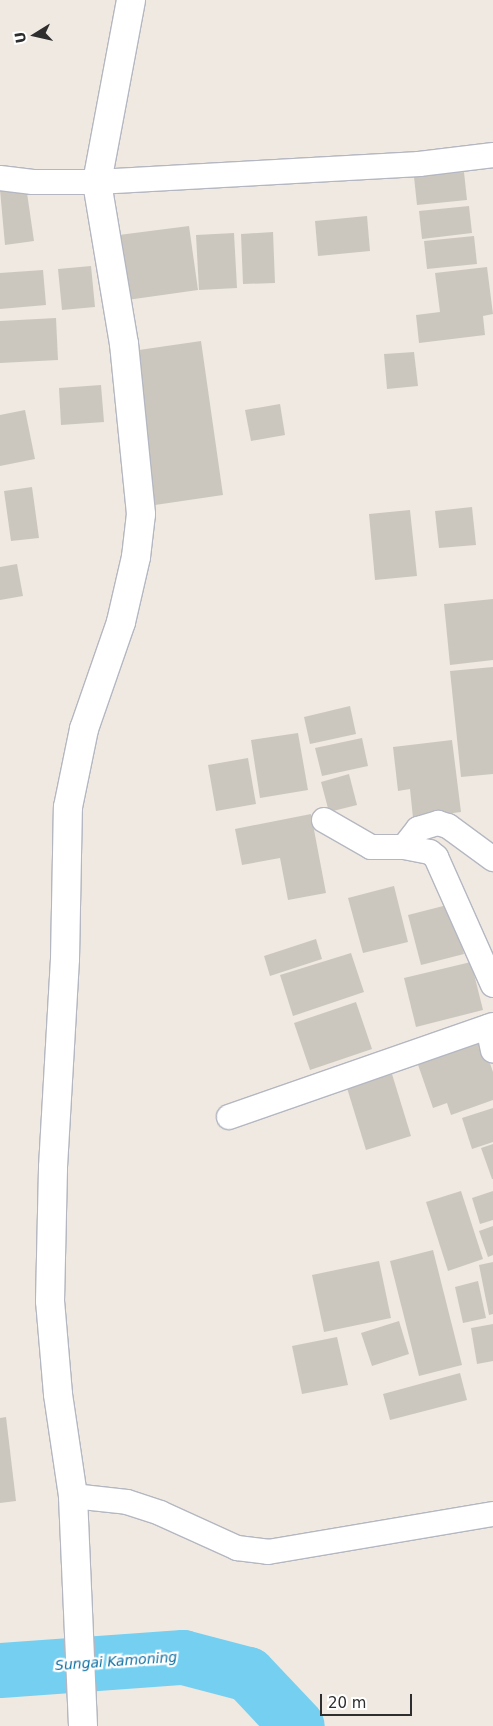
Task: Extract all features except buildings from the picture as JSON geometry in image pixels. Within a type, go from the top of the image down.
[{"type":"street","points":[[82,1723],[76,1540],[58,1394],[50,1301],[68,807],[84,729],[121,622],[136,557],[141,514],[124,344],[96,182],[131,0]]},
{"type":"street","points":[[0,178],[33,182],[96,182],[419,164],[493,155]]},
{"type":"street","points":[[324,820],[371,847],[404,847],[430,852],[442,864],[493,985]]},
{"type":"street","points":[[404,847],[418,829],[438,823],[448,826],[493,859]]},
{"type":"street","points":[[229,1117],[490,1026],[493,1050]]},
{"type":"street","points":[[72,1496],[112,1498],[141,1506],[237,1548],[268,1552],[493,1514]]},
{"type":"waterway","name":"Sungai Kamoning","points":[[0,1670],[183,1657],[248,1674],[297,1726]]}]
